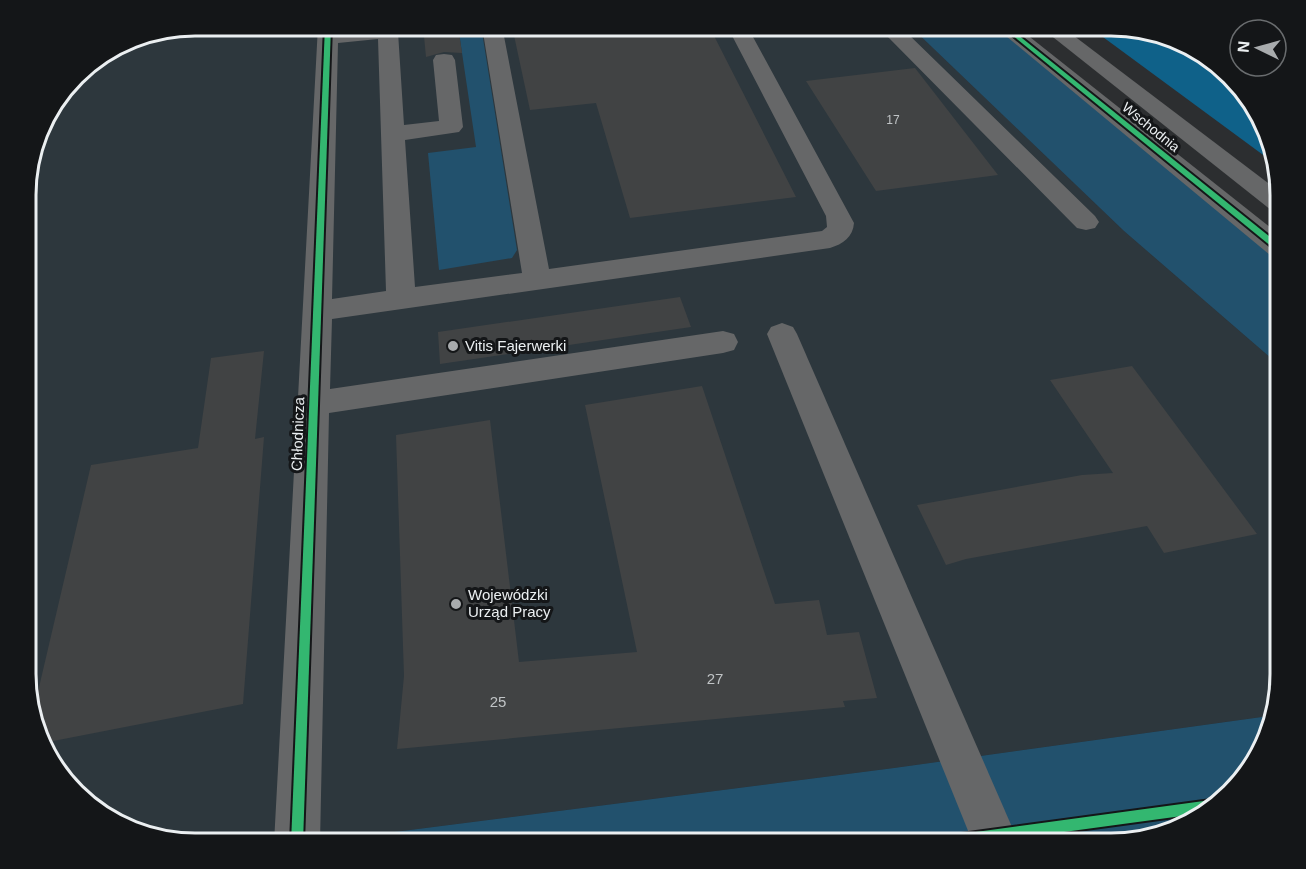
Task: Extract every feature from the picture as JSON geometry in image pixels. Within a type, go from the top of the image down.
[{"type":"street","name":"Chłodnicza","points":[[297,833],[328,36]]},
{"type":"street","points":[[388,36],[401,299]]},
{"type":"street","points":[[494,36],[537,280]]},
{"type":"street","points":[[317,311],[830,238],[840,230],[839,216],[742,36]]},
{"type":"street","points":[[897,36],[1086,222]]},
{"type":"street","name":"Wschodnia","points":[[1016,36],[1270,241]]},
{"type":"street","name":"Wschodnia","points":[[1062,36],[1270,196]]},
{"type":"street","points":[[393,134],[451,127],[444,60]]},
{"type":"street","points":[[782,334],[992,833]]},
{"type":"street","points":[[314,404],[723,342]]},
{"type":"shaded area","points":[[459,36],[483,36],[517,250],[512,258],[439,270],[428,153],[476,147]]},
{"type":"shaded area","points":[[920,36],[1124,231],[1270,357],[1270,684],[1264,717],[894,768],[386,833],[175,832],[144,825],[125,817],[90,793],[63,762],[48,735],[41,715],[36,674],[37,175],[48,134],[69,98],[90,76],[116,57],[144,44],[175,37]]},
{"type":"shaded area","points":[[920,36],[1016,36],[1270,242],[1270,357],[1124,231]]},
{"type":"shaded area","points":[[1102,36],[1131,37],[1152,41],[1181,52],[1199,63],[1230,90],[1243,107],[1254,125],[1265,156]]},
{"type":"shaded area","points":[[1264,717],[1254,744],[1243,762],[1216,793],[1190,812],[1162,825],[1121,833],[386,833],[894,768]]},
{"type":"building","points":[[424,36],[459,36],[462,53],[444,52],[426,57]]},
{"type":"building","points":[[514,36],[714,36],[796,197],[630,218],[596,103],[530,110]]},
{"type":"building","points":[[915,68],[998,175],[876,191],[806,81]]},
{"type":"building","points":[[680,297],[691,327],[440,364],[438,332]]},
{"type":"building","points":[[264,351],[255,439],[264,437],[243,704],[51,741],[41,715],[37,695],[91,465],[198,448],[211,358]]},
{"type":"building","points":[[1132,366],[1257,534],[1164,553],[1147,526],[966,559],[946,565],[917,505],[1082,475],[1113,473],[1050,380]]},
{"type":"building","points":[[702,386],[775,604],[819,600],[827,635],[859,632],[877,698],[843,701],[845,707],[397,749],[404,676],[396,435],[490,420],[519,662],[637,652],[585,405]]},
{"type":"cycle path","points":[[297,833],[328,36]]},
{"type":"cycle path","points":[[1016,36],[1270,241]]},
{"type":"cycle path","points":[[1013,833],[1196,808]]},
{"type":"place","name":"Vitis Fajerwerki","points":[[453,346]]},
{"type":"place","name":"Wojewódzki Urząd Pracy","points":[[456,604]]}]
